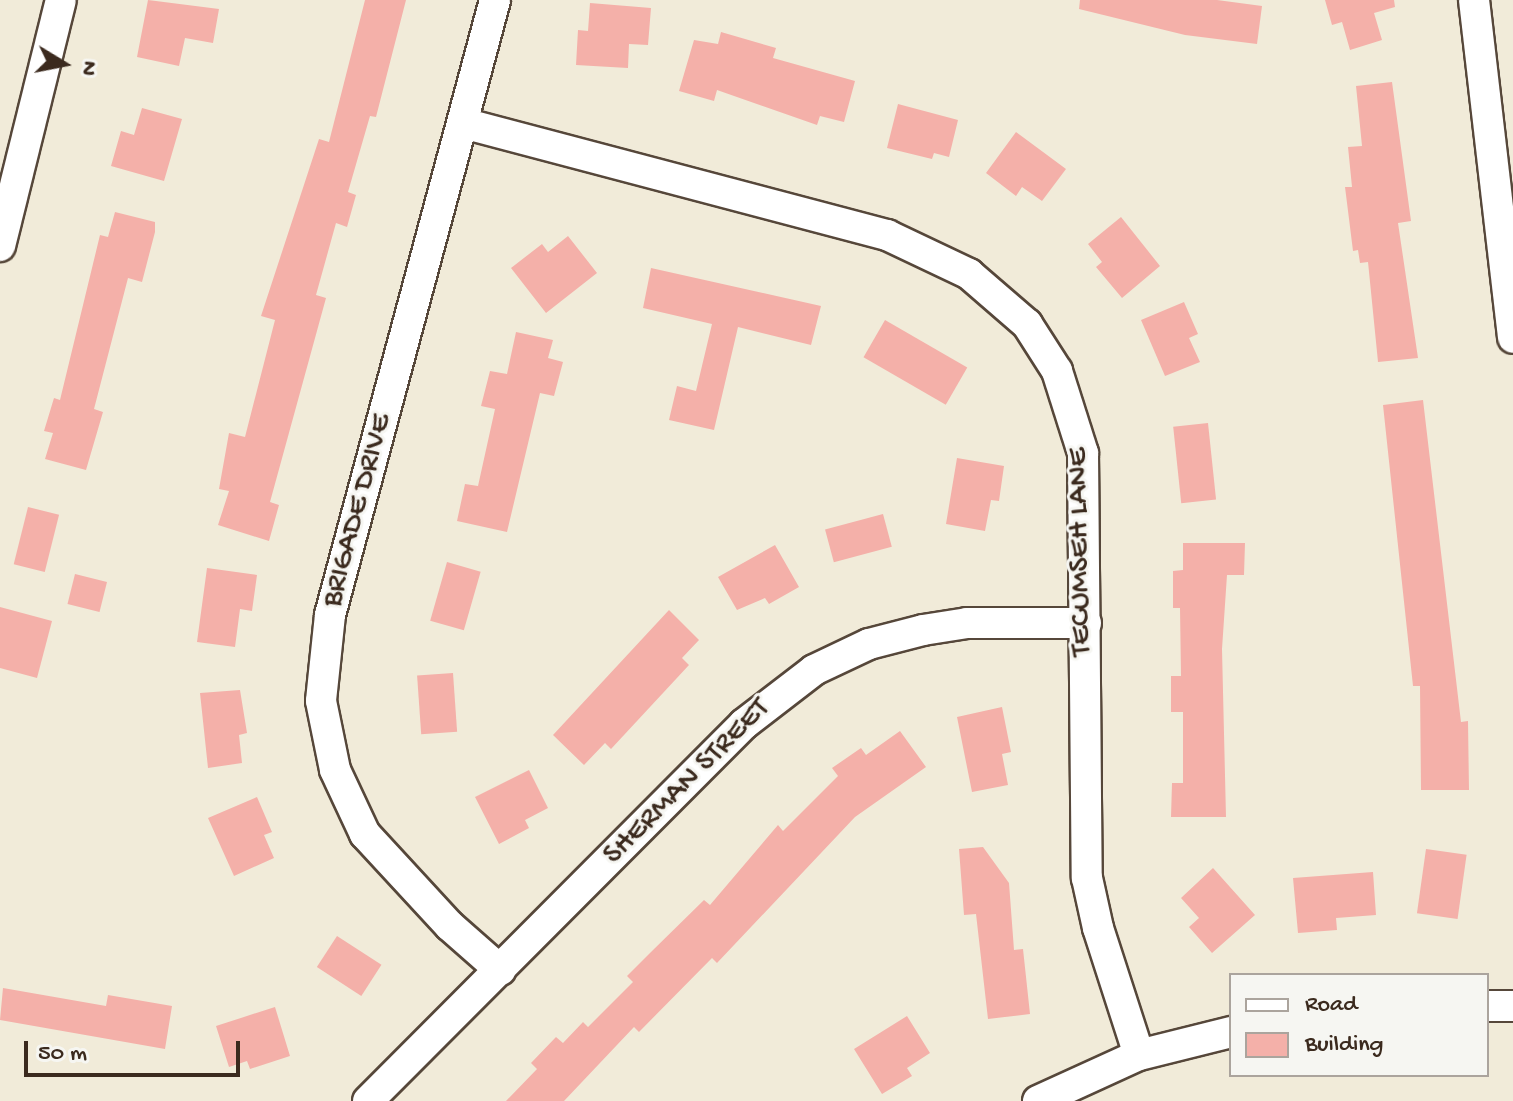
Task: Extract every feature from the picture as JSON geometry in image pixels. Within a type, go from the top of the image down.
[{"type":"street","points":[[0,246],[61,0]]},
{"type":"street","name":"BRIGADE DRIVE","points":[[495,0],[330,615],[321,701],[335,770],[365,834],[450,926],[500,970]]},
{"type":"street","points":[[1474,0],[1513,338]]},
{"type":"street","name":"TECUMSEH LANE","points":[[463,123],[887,235],[919,247],[994,292],[1047,353],[1077,421],[1085,494],[1087,878],[1139,1055]]},
{"type":"street","name":"SHERMAN STREET","points":[[368,1101],[744,724],[814,670],[869,644],[923,630],[967,623],[1086,623]]},
{"type":"street","points":[[1489,1006],[1513,1006]]},
{"type":"street","points":[[1038,1101],[1139,1055],[1229,1032]]},
{"type":"building","points":[[148,0],[219,9],[213,43],[185,38],[179,66],[137,57]]},
{"type":"building","points":[[365,0],[406,0],[376,117],[370,116],[348,192],[356,195],[347,227],[336,223],[316,295],[326,298],[270,502],[279,505],[269,541],[218,525],[229,491],[219,489],[229,433],[245,437],[275,320],[261,316],[319,139],[329,142]]},
{"type":"building","points":[[1080,0],[1217,0],[1262,6],[1257,44],[1185,35],[1079,9]]},
{"type":"building","points":[[1325,0],[1394,0],[1395,7],[1374,13],[1382,40],[1350,50],[1342,22],[1332,25]]},
{"type":"building","points":[[590,3],[651,8],[648,45],[629,44],[628,68],[576,65],[578,30],[588,31]]},
{"type":"building","points":[[721,32],[776,48],[773,58],[855,81],[844,122],[820,116],[817,125],[717,90],[714,101],[679,91],[694,40],[718,44]]},
{"type":"building","points":[[1392,82],[1411,221],[1398,223],[1418,358],[1378,362],[1368,262],[1360,263],[1358,250],[1353,251],[1345,187],[1352,187],[1348,147],[1362,146],[1356,86]]},
{"type":"building","points":[[898,104],[958,120],[949,157],[934,153],[932,159],[887,148]]},
{"type":"building","points":[[142,108],[182,119],[164,181],[111,166],[121,131],[134,135]]},
{"type":"building","points":[[1016,132],[1066,169],[1042,201],[1022,187],[1016,196],[986,173]]},
{"type":"building","points":[[115,212],[155,222],[155,232],[142,282],[128,278],[94,409],[103,412],[86,470],[45,459],[53,433],[44,431],[54,398],[60,400],[100,235],[108,237]]},
{"type":"building","points":[[1121,217],[1160,266],[1122,298],[1096,267],[1102,262],[1088,244]]},
{"type":"building","points":[[568,236],[597,273],[546,313],[511,268],[542,244],[548,252]]},
{"type":"building","points":[[651,268],[821,306],[811,345],[738,327],[714,430],[669,420],[677,386],[696,391],[712,324],[643,308]]},
{"type":"building","points":[[1184,302],[1198,334],[1189,338],[1200,362],[1165,376],[1141,320]]},
{"type":"building","points":[[885,320],[967,368],[946,405],[864,357]]},
{"type":"building","points":[[516,332],[553,340],[548,358],[563,362],[554,396],[540,393],[507,532],[457,521],[465,484],[478,486],[495,409],[481,406],[490,371],[507,374]]},
{"type":"building","points":[[1423,400],[1461,722],[1468,721],[1469,790],[1421,790],[1420,686],[1413,686],[1383,405]]},
{"type":"building","points":[[1208,423],[1216,500],[1181,503],[1173,427]]},
{"type":"building","points":[[957,458],[1004,466],[999,501],[991,500],[985,531],[946,524]]},
{"type":"building","points":[[28,507],[59,515],[45,572],[14,564]]},
{"type":"building","points":[[883,514],[892,547],[834,562],[825,530]]},
{"type":"building","points":[[1183,543],[1245,543],[1244,575],[1227,575],[1222,649],[1226,817],[1171,817],[1172,783],[1183,783],[1183,712],[1171,712],[1171,676],[1181,676],[1180,608],[1173,608],[1173,571],[1183,570]]},
{"type":"building","points":[[775,545],[799,587],[769,604],[765,598],[737,610],[718,577]]},
{"type":"building","points":[[447,562],[481,572],[464,630],[430,621]]},
{"type":"building","points":[[207,568],[257,575],[252,611],[240,609],[235,647],[197,642]]},
{"type":"building","points":[[75,574],[107,582],[100,612],[68,604]]},
{"type":"building","points":[[0,607],[52,621],[37,678],[0,668]]},
{"type":"building","points":[[669,610],[699,640],[682,658],[689,665],[611,749],[605,743],[584,765],[553,735]]},
{"type":"building","points":[[453,673],[457,732],[421,734],[417,676]]},
{"type":"building","points":[[240,690],[247,733],[239,735],[242,763],[208,768],[200,693]]},
{"type":"building","points":[[1002,707],[1011,752],[1002,754],[1008,785],[972,792],[957,717]]},
{"type":"building","points":[[900,731],[926,767],[855,817],[717,963],[712,958],[639,1032],[634,1027],[564,1101],[506,1101],[537,1069],[531,1063],[556,1037],[563,1043],[583,1022],[588,1027],[633,982],[627,976],[704,900],[710,905],[778,825],[783,831],[838,776],[832,768],[861,748],[866,755]]},
{"type":"building","points":[[529,770],[548,808],[525,820],[529,828],[499,844],[475,797]]},
{"type":"building","points":[[257,797],[272,832],[264,835],[274,858],[234,876],[208,818]]},
{"type":"building","points":[[983,847],[1009,883],[1014,950],[1023,949],[1030,1014],[988,1019],[976,914],[964,915],[959,849]]},
{"type":"building","points":[[1426,849],[1467,855],[1458,919],[1417,913]]},
{"type":"building","points":[[1213,868],[1255,915],[1212,953],[1189,927],[1199,918],[1181,898]]},
{"type":"building","points":[[1373,872],[1376,915],[1336,918],[1337,930],[1298,933],[1293,878]]},
{"type":"building","points":[[337,936],[381,965],[361,996],[317,967]]},
{"type":"building","points":[[3,988],[106,1006],[108,995],[172,1006],[165,1049],[0,1020]]},
{"type":"building","points":[[275,1007],[290,1056],[250,1069],[247,1061],[229,1067],[216,1026]]},
{"type":"building","points":[[907,1016],[930,1053],[907,1068],[912,1076],[882,1094],[854,1049]]}]
